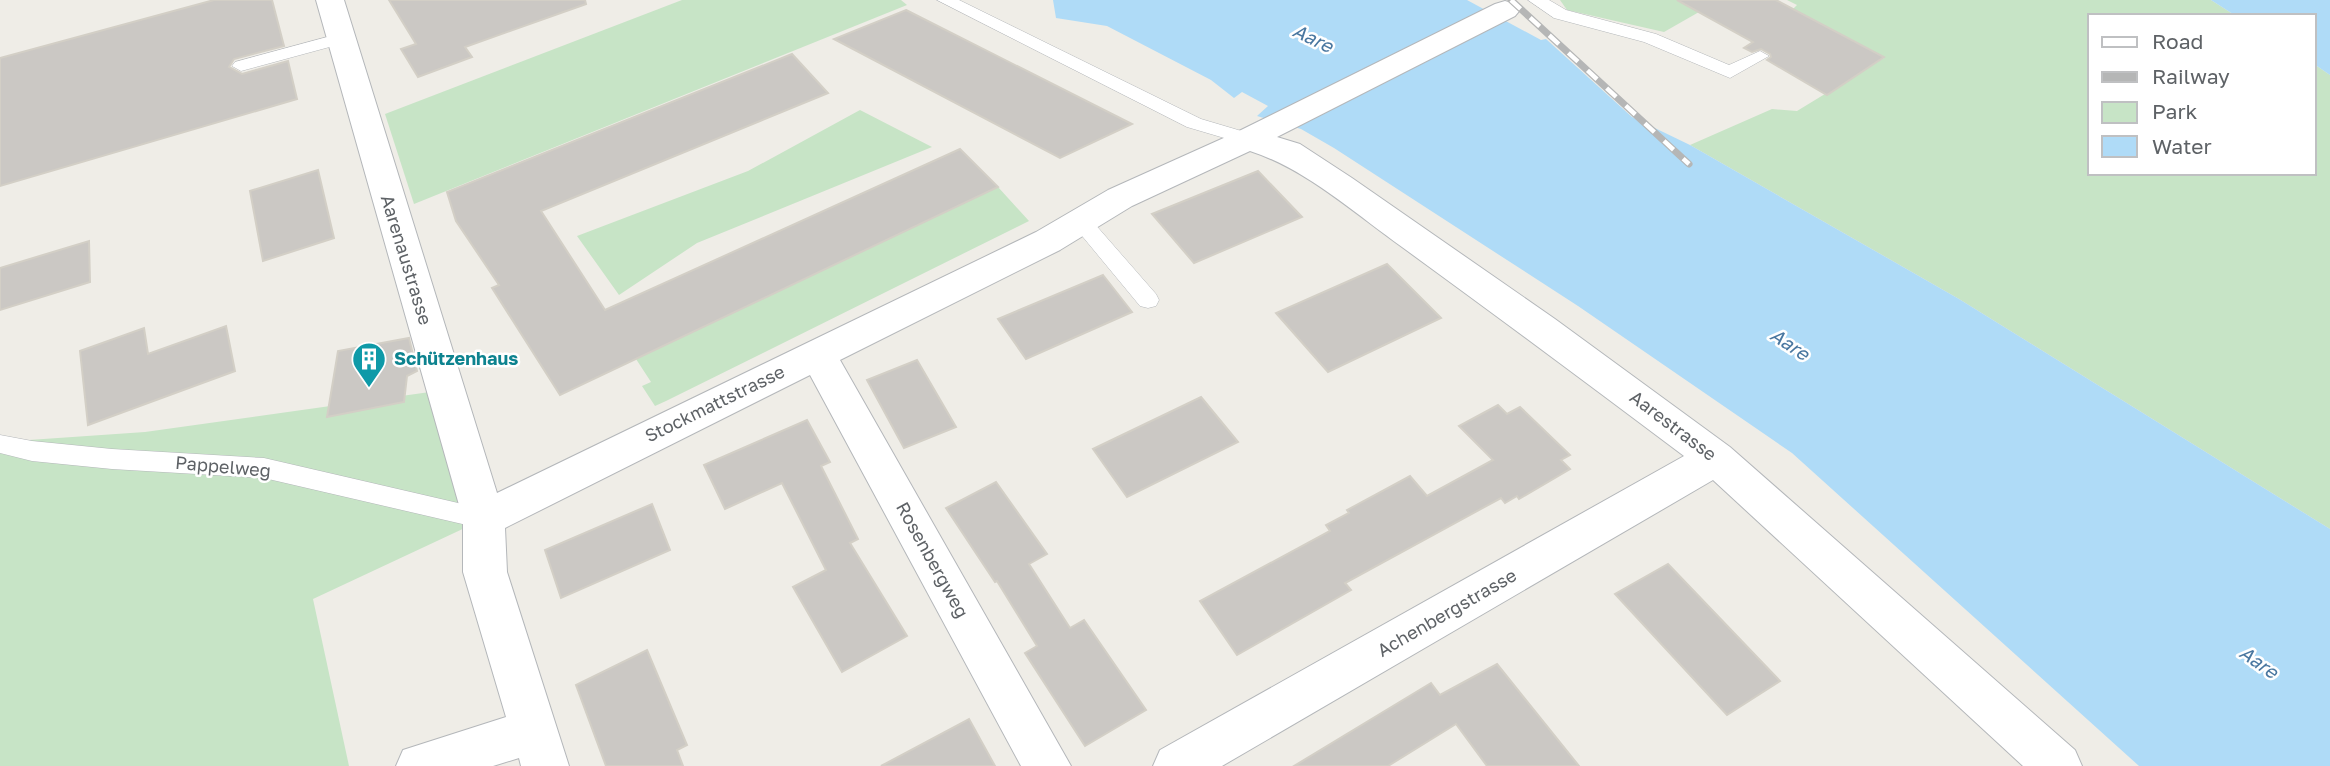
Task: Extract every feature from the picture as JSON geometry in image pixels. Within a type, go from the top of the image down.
[{"type":"street","name":"Aarenaustrasse","points":[[330,0],[484,519]]},
{"type":"street","name":"Stockmattstrasse","points":[[484,519],[1048,241],[1080,220],[1515,5]]},
{"type":"street","name":"Aarestrasse","points":[[1260,133],[1340,186],[1716,458],[2058,766]]},
{"type":"street","name":"Rosenbergweg","points":[[818,354],[1047,766]]},
{"type":"street","name":"Achenbergstrasse","points":[[1177,766],[1716,458]]},
{"type":"street","points":[[420,766],[539,748],[485,572],[484,519]]},
{"type":"lane","points":[[946,0],[1194,122],[1260,133]]},
{"type":"lane","points":[[1537,0],[1560,14],[1650,38],[1730,72],[1760,57]]},
{"type":"lane","points":[[241,66],[342,38]]},
{"type":"lane","points":[[1080,220],[1149,300]]},
{"type":"lane","name":"Pappelweg","points":[[0,444],[32,451],[112,459],[264,468],[484,519]]},
{"type":"green space","points":[[682,0],[901,0],[907,5],[414,204],[385,114]]},
{"type":"green space","points":[[1560,0],[1677,0],[1699,12],[1664,32],[1567,10]]},
{"type":"green space","points":[[1787,0],[2211,0],[2233,14],[2088,14],[2088,175],[2316,175],[2316,65],[2330,75],[2330,529],[1959,299],[1690,145],[1772,109],[1797,111],[1884,58],[1793,9],[1797,5]]},
{"type":"green space","points":[[860,110],[932,147],[697,243],[619,295],[577,236],[748,171]]},
{"type":"green space","points":[[998,187],[1029,221],[655,406],[642,386],[651,382],[636,359]]},
{"type":"green space","points":[[444,390],[484,519],[313,599],[349,766],[0,766],[0,442],[145,432]]},
{"type":"water","name":"Aare","points":[[1053,0],[1467,0],[1541,40],[1546,39],[1632,117],[1690,145],[1959,299],[2330,529],[2330,766],[2139,766],[1792,453],[1578,306],[1334,148],[1301,129],[1257,116],[1268,106],[1242,92],[1234,98],[1211,80],[1107,26],[1056,18]]},
{"type":"water","points":[[2211,0],[2330,0],[2330,75],[2316,65],[2316,14],[2233,14]]},
{"type":"building","points":[[214,0],[272,0],[284,46],[234,59],[229,67],[242,74],[288,61],[297,99],[0,186],[0,58]]},
{"type":"building","points":[[389,0],[585,0],[586,4],[465,47],[472,57],[418,77],[401,49],[416,44]]},
{"type":"building","points":[[1677,0],[1776,0],[1884,57],[1827,95],[1767,60],[1771,57],[1770,54],[1761,49],[1752,52],[1744,48],[1753,42]]},
{"type":"building","points":[[906,10],[1132,124],[1060,158],[834,39]]},
{"type":"building","points":[[792,54],[828,93],[541,211],[605,310],[960,149],[998,187],[560,395],[492,288],[499,285],[456,221],[447,192]]},
{"type":"building","points":[[318,170],[334,238],[263,261],[250,191]]},
{"type":"building","points":[[1258,171],[1302,217],[1194,263],[1152,214]]},
{"type":"building","points":[[89,241],[90,282],[0,310],[0,268]]},
{"type":"building","points":[[1387,264],[1441,318],[1328,372],[1276,313]]},
{"type":"building","points":[[1103,275],[1132,312],[1026,359],[998,319]]},
{"type":"building","points":[[226,326],[235,371],[88,425],[80,351],[144,328],[148,354]]},
{"type":"building","name":"Schützenhaus","points":[[409,338],[417,371],[407,376],[404,402],[327,417],[338,351]]},
{"type":"building","points":[[917,360],[956,427],[904,448],[867,380]]},
{"type":"building","points":[[1201,397],[1238,442],[1127,497],[1093,449]]},
{"type":"building","points":[[1498,405],[1507,414],[1520,407],[1570,455],[1561,460],[1570,469],[1519,499],[1517,496],[1505,503],[1501,498],[1345,583],[1351,590],[1237,655],[1200,601],[1330,531],[1326,525],[1349,513],[1347,510],[1410,476],[1427,496],[1493,460],[1459,426]]},
{"type":"building","points":[[807,420],[830,462],[821,466],[858,539],[850,543],[907,636],[842,672],[793,587],[826,570],[782,483],[725,509],[704,465]]},
{"type":"building","points":[[996,482],[1047,554],[1029,564],[1070,628],[1084,620],[1146,710],[1085,746],[1025,653],[1037,646],[997,581],[995,582],[946,508]]},
{"type":"building","points":[[652,504],[670,550],[561,598],[545,550]]},
{"type":"building","points":[[1668,564],[1780,681],[1727,715],[1615,594]]},
{"type":"building","points":[[647,650],[687,745],[677,750],[683,766],[606,766],[576,685]]},
{"type":"building","points":[[1497,664],[1579,766],[1487,766],[1456,724],[1388,766],[1294,766],[1431,683],[1440,695]]},
{"type":"building","points":[[969,719],[995,766],[881,766]]},
{"type":"railway","points":[[1511,0],[1689,164]]},
{"type":"place","name":"Schützenhaus","points":[[369,389]]}]
